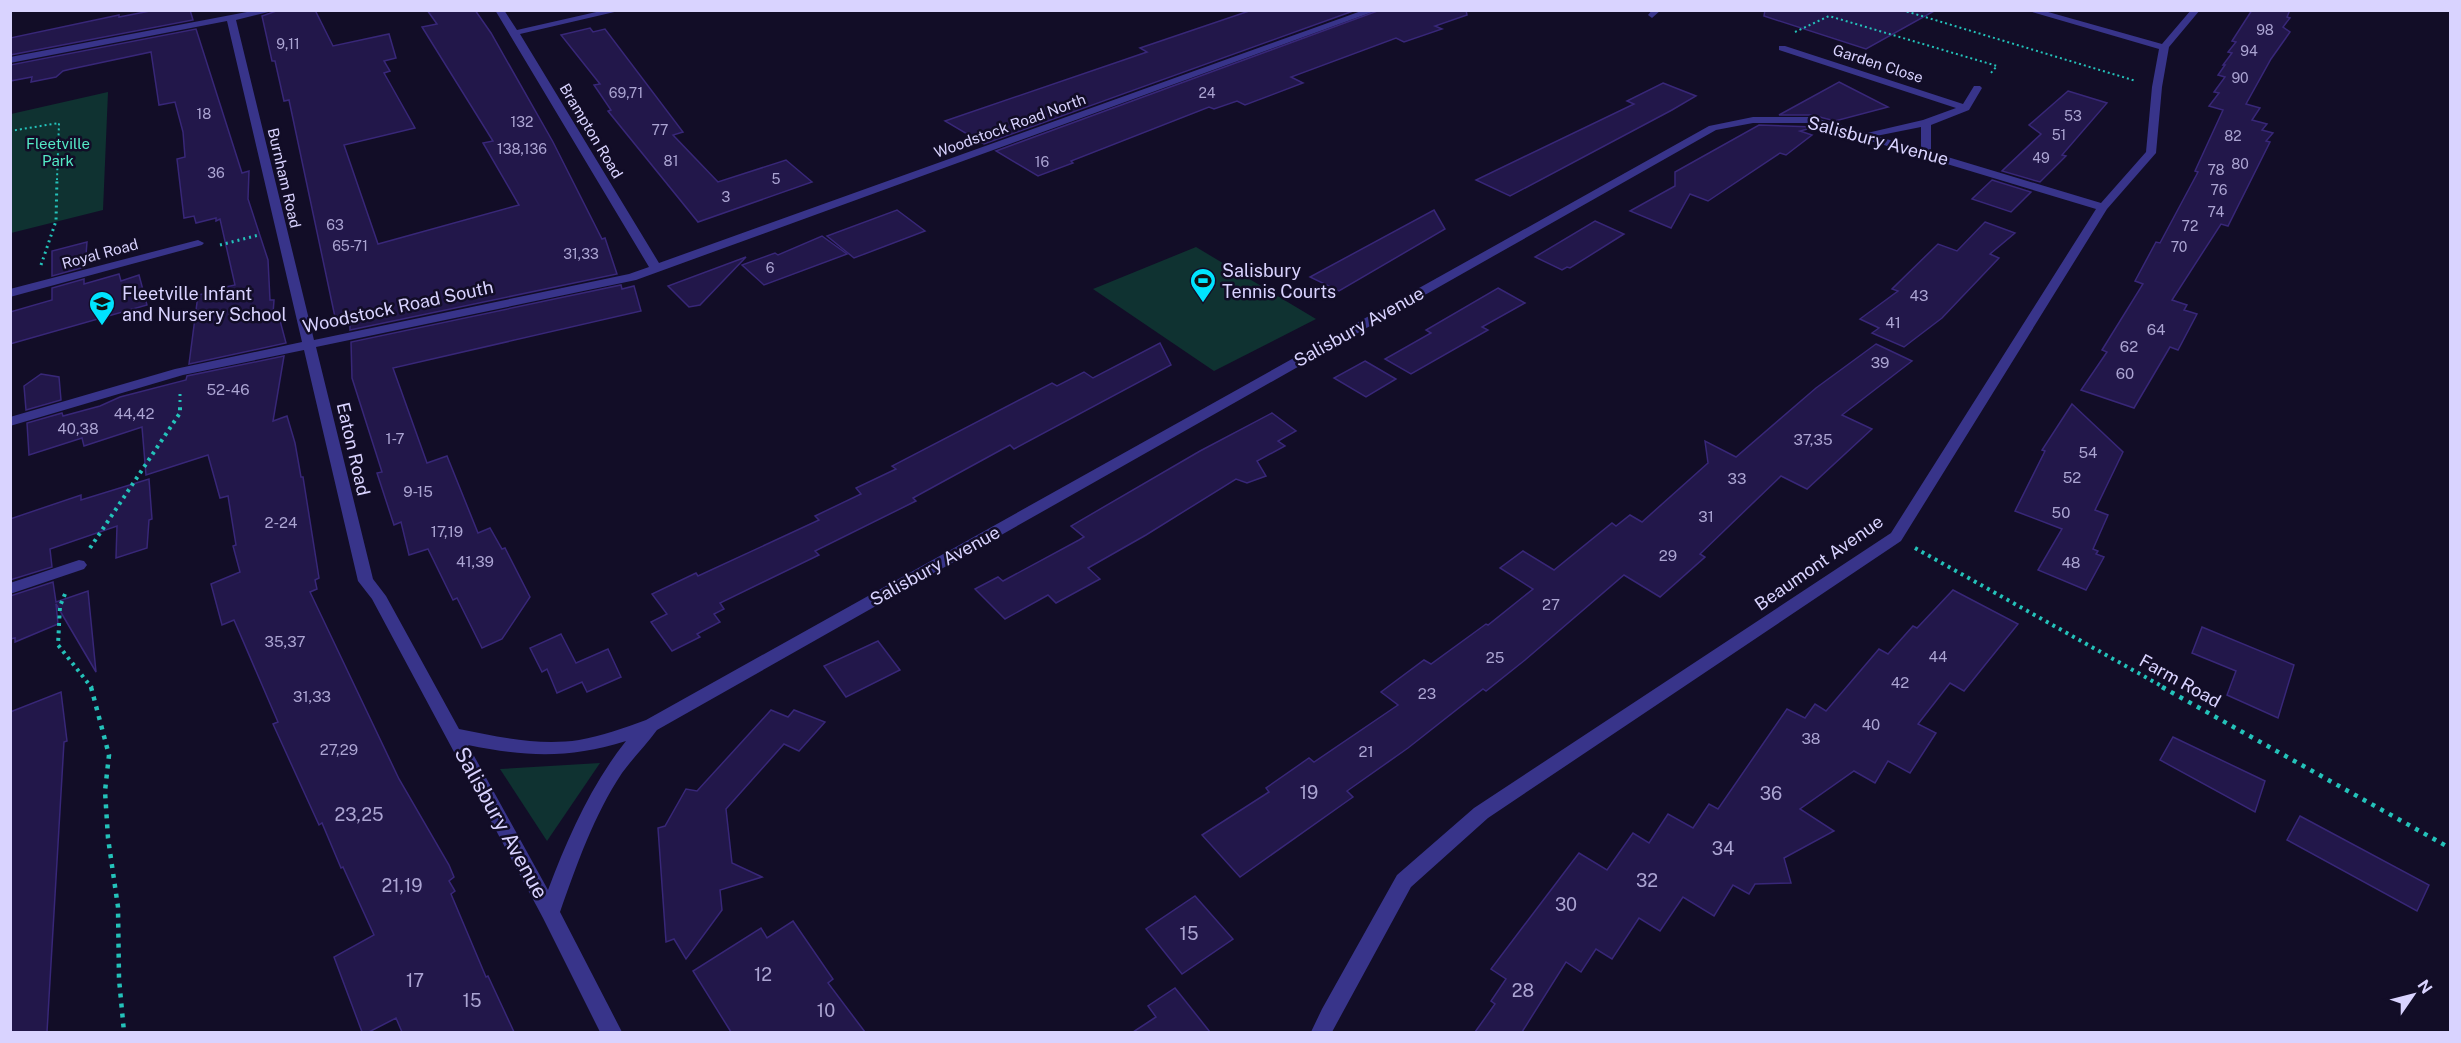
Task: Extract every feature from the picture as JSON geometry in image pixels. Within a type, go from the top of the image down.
[{"type":"street","points":[[10,60],[273,10]]},
{"type":"street","name":"Brampton Road","points":[[499,10],[656,269]]},
{"type":"street","points":[[515,33],[619,10]]},
{"type":"street","points":[[2029,10],[2164,47],[2196,10]]},
{"type":"street","points":[[2048,16],[2057,10]]},
{"type":"street","name":"Woodstock Road North","points":[[656,269],[1373,11]]},
{"type":"street","name":"Burnham Road","points":[[231,19],[308,344]]},
{"type":"street","name":"Beaumont Avenue","points":[[1322,1032],[1404,881],[1481,813],[1896,537],[2103,207],[2151,153],[2157,87],[2164,47]]},
{"type":"street","name":"Garden Close","points":[[1782,48],[1965,108]]},
{"type":"street","points":[[1867,135],[1926,123],[1965,108],[1977,88]]},
{"type":"street","name":"Salisbury Avenue","points":[[452,734],[486,742],[567,748],[613,738],[652,725],[1713,128],[1753,120],[1812,120],[1926,152],[2103,207]]},
{"type":"street","points":[[1926,123],[1926,152]]},
{"type":"street","name":"Royal Road","points":[[10,293],[198,243]]},
{"type":"street","name":"Woodstock Road South","points":[[10,422],[180,372],[632,277],[656,269]]},
{"type":"street","name":"Eaton Road","points":[[308,344],[360,562]]},
{"type":"street","name":"Salisbury Avenue","points":[[360,562],[366,581],[378,596],[550,912],[611,1032]]},
{"type":"street","points":[[10,589],[79,565]]},
{"type":"street","name":"Salisbury Avenue","points":[[550,912],[588,814],[604,783],[628,748],[652,725]]},
{"type":"path","points":[[1902,10],[2157,87]]},
{"type":"path","points":[[1782,48],[1782,39],[1829,16],[1997,66],[1977,88]]},
{"type":"path","points":[[10,131],[59,123],[56,220],[34,287]]},
{"type":"path","points":[[198,243],[217,245],[280,229]]},
{"type":"path","points":[[124,1032],[119,979],[118,907],[108,838],[105,791],[109,755],[91,686],[58,645],[60,606],[79,565],[180,413],[180,372]]},
{"type":"path","name":"Farm Road","points":[[1896,537],[2451,848]]},
{"type":"green space","name":"Fleetville Park","points":[[108,92],[103,210],[11,233],[11,114]]},
{"type":"green space","name":"Salisbury Tennis Courts","points":[[1196,247],[1316,319],[1214,371],[1093,289]]},
{"type":"green space","points":[[600,763],[547,841],[500,769]]},
{"type":"building","points":[[155,10],[190,10],[193,20],[10,55],[10,38],[119,15],[119,17]]},
{"type":"building","points":[[279,10],[315,10],[333,46],[389,34],[396,58],[384,61],[390,71],[384,73],[415,128],[344,145],[378,244],[519,205],[483,143],[493,141],[422,27],[437,24],[427,10],[475,10],[491,33],[553,142],[602,239],[605,238],[617,274],[350,330],[350,314],[335,317],[289,100],[284,101],[262,16]]},
{"type":"building","points":[[1252,10],[1356,10],[984,144],[945,121],[1147,52],[1140,48]]},
{"type":"building","points":[[1380,10],[1466,10],[1467,15],[1435,26],[1442,29],[1404,42],[1396,38],[1291,77],[1303,83],[1245,105],[1237,101],[1214,109],[1209,107],[1038,176],[996,151]]},
{"type":"building","points":[[1765,10],[1936,10],[1866,49],[1764,16]]},
{"type":"building","points":[[2252,10],[2290,10],[2287,17],[2290,18],[2283,27],[2290,32],[2271,59],[2246,104],[2260,108],[2252,120],[2267,124],[2262,130],[2273,133],[2266,141],[2270,142],[2228,226],[2221,224],[2172,300],[2187,305],[2184,310],[2197,314],[2178,350],[2170,347],[2134,408],[2081,390],[2107,352],[2102,350],[2143,284],[2135,281],[2156,242],[2160,243],[2198,172],[2195,171],[2223,110],[2209,106],[2219,93],[2214,92],[2225,77],[2218,75],[2232,53],[2228,52],[2236,42],[2232,41]]},
{"type":"building","points":[[590,28],[593,32],[605,29],[683,132],[673,135],[718,182],[786,160],[812,182],[698,222],[608,111],[611,110],[594,85],[600,84],[561,35]]},
{"type":"building","points":[[196,29],[242,173],[249,171],[248,199],[268,260],[270,300],[274,300],[273,314],[278,313],[286,343],[189,364],[198,295],[225,290],[225,287],[235,285],[220,219],[196,223],[194,216],[184,218],[177,159],[185,157],[183,132],[175,102],[159,105],[151,52],[63,71],[56,77],[31,82],[32,77],[10,81],[10,65]]},
{"type":"building","points":[[1839,82],[1888,107],[1835,121],[1812,115],[1779,115]]},
{"type":"building","points":[[1663,83],[1696,96],[1510,196],[1476,180],[1634,104],[1627,101]]},
{"type":"building","points":[[2068,91],[2107,103],[2062,155],[2066,156],[2040,182],[2002,171],[2041,134],[2029,125]]},
{"type":"building","points":[[1759,125],[1815,127],[1800,131],[1812,135],[1786,155],[1780,153],[1708,201],[1690,194],[1671,228],[1630,211],[1675,186],[1675,172]]},
{"type":"building","points":[[1992,180],[2031,192],[2011,212],[1972,199]]},
{"type":"building","points":[[897,210],[925,231],[854,258],[827,236]]},
{"type":"building","points":[[1434,210],[1445,229],[1339,291],[1310,277]]},
{"type":"building","points":[[1595,221],[1624,234],[1570,268],[1562,270],[1535,257]]},
{"type":"building","points":[[1985,222],[2015,233],[1990,254],[1999,258],[1942,318],[1904,347],[1872,333],[1879,328],[1860,319],[1898,291],[1892,289],[1938,244],[1957,251]]},
{"type":"building","points":[[822,236],[847,254],[764,285],[742,265],[775,253],[778,255]]},
{"type":"building","points":[[87,242],[85,267],[52,276],[52,251]]},
{"type":"building","points":[[746,257],[700,305],[689,307],[668,286]]},
{"type":"building","points":[[119,274],[121,281],[139,275],[147,305],[10,344],[10,312],[52,300],[52,288],[84,279],[84,284]]},
{"type":"building","points":[[621,285],[622,289],[634,286],[641,311],[393,368],[427,463],[447,456],[478,533],[490,528],[502,549],[505,548],[530,597],[502,639],[482,648],[457,598],[453,600],[428,549],[409,555],[401,522],[394,525],[377,473],[382,472],[352,378],[351,342]]},
{"type":"building","points":[[1498,288],[1525,303],[1482,327],[1488,330],[1411,374],[1385,359],[1431,333],[1426,330]]},
{"type":"building","points":[[1160,343],[1171,365],[1014,449],[1010,445],[913,498],[916,501],[815,551],[819,555],[720,603],[724,609],[714,614],[720,622],[697,634],[700,637],[672,651],[651,622],[667,614],[652,594],[696,573],[698,576],[819,520],[815,516],[861,494],[856,488],[896,469],[892,466],[1052,383],[1057,386],[1084,372],[1093,378]]},
{"type":"building","points":[[1876,344],[1912,361],[1842,415],[1872,429],[1807,489],[1781,476],[1700,554],[1705,557],[1660,597],[1624,575],[1486,691],[1483,689],[1408,748],[1347,791],[1353,797],[1240,877],[1202,835],[1269,792],[1266,788],[1309,758],[1314,762],[1398,705],[1381,692],[1424,660],[1431,664],[1486,624],[1488,625],[1533,589],[1500,568],[1523,551],[1554,570],[1612,523],[1616,526],[1630,515],[1642,522],[1708,463],[1705,441],[1736,457],[1816,388]]},
{"type":"building","points":[[284,356],[273,421],[287,416],[301,477],[303,477],[319,578],[315,580],[317,589],[310,592],[399,779],[449,865],[454,877],[449,881],[455,891],[451,894],[486,977],[488,976],[514,1032],[402,1032],[396,1018],[369,1032],[362,1032],[334,957],[374,935],[322,823],[319,825],[273,724],[278,722],[234,620],[222,625],[211,584],[240,572],[233,546],[236,545],[228,496],[220,498],[208,455],[146,475],[142,427],[84,446],[82,438],[29,455],[27,423],[62,413],[63,416],[100,406],[120,397],[186,380],[187,376]]},
{"type":"building","points":[[1365,361],[1396,379],[1366,397],[1334,378]]},
{"type":"building","points":[[41,374],[59,377],[61,400],[26,410],[24,386]]},
{"type":"building","points":[[2072,404],[2123,452],[2095,510],[2108,515],[2093,549],[2098,551],[2096,554],[2104,557],[2086,590],[2038,570],[2062,529],[2015,511],[2045,451],[2042,450]]},
{"type":"building","points":[[1272,413],[1296,431],[1278,441],[1285,446],[1257,461],[1266,476],[1247,483],[1236,479],[1088,568],[1100,579],[1056,603],[1048,595],[1005,619],[975,589],[998,577],[1003,581],[1079,540],[1084,537],[1071,526],[1200,451]]},
{"type":"building","points":[[149,479],[152,519],[149,520],[147,548],[116,558],[117,526],[50,549],[52,567],[10,580],[10,519],[81,495],[81,500]]},
{"type":"building","points":[[53,582],[56,602],[88,591],[96,672],[56,604],[58,624],[15,642],[15,638],[10,639],[10,596]]},
{"type":"building","points":[[1953,590],[2018,624],[1964,691],[1950,683],[1918,724],[1936,733],[1910,773],[1888,761],[1875,783],[1854,771],[1800,809],[1834,831],[1784,858],[1791,883],[1755,884],[1749,894],[1733,885],[1714,916],[1683,897],[1660,931],[1639,918],[1612,959],[1596,949],[1581,972],[1566,962],[1522,1032],[1475,1032],[1495,1004],[1491,1001],[1506,979],[1491,969],[1579,853],[1607,870],[1633,833],[1649,843],[1668,814],[1693,828],[1709,804],[1718,809],[1787,709],[1805,718],[1815,704],[1826,711],[1879,649],[1888,654],[1913,626],[1917,628]]},
{"type":"building","points":[[2202,627],[2294,665],[2278,718],[2227,695],[2236,671],[2192,653]]},
{"type":"building","points":[[561,634],[576,663],[608,649],[621,677],[587,692],[582,682],[557,693],[547,669],[542,672],[530,648]]},
{"type":"building","points":[[878,641],[900,670],[846,697],[824,666]]},
{"type":"building","points":[[61,692],[67,741],[64,742],[47,1032],[10,1032],[10,712]]},
{"type":"building","points":[[771,710],[788,717],[794,710],[825,722],[799,751],[784,744],[726,809],[732,863],[762,877],[720,890],[722,910],[686,959],[674,939],[666,942],[658,828],[665,826],[686,789],[697,791]]},
{"type":"building","points":[[2173,737],[2265,781],[2255,812],[2160,760]]},
{"type":"building","points":[[2300,816],[2429,885],[2417,911],[2287,840]]},
{"type":"building","points":[[1195,896],[1233,939],[1182,974],[1146,929]]},
{"type":"building","points":[[793,921],[833,979],[828,983],[865,1032],[731,1032],[693,971],[761,928],[767,938]]},
{"type":"building","points":[[1175,988],[1210,1032],[1133,1032],[1156,1017],[1148,1006]]},
{"type":"place","name":"Salisbury Tennis Courts","points":[[1203,304]]},
{"type":"place","name":"Fleetville Infant and Nursery School","points":[[102,327]]}]
